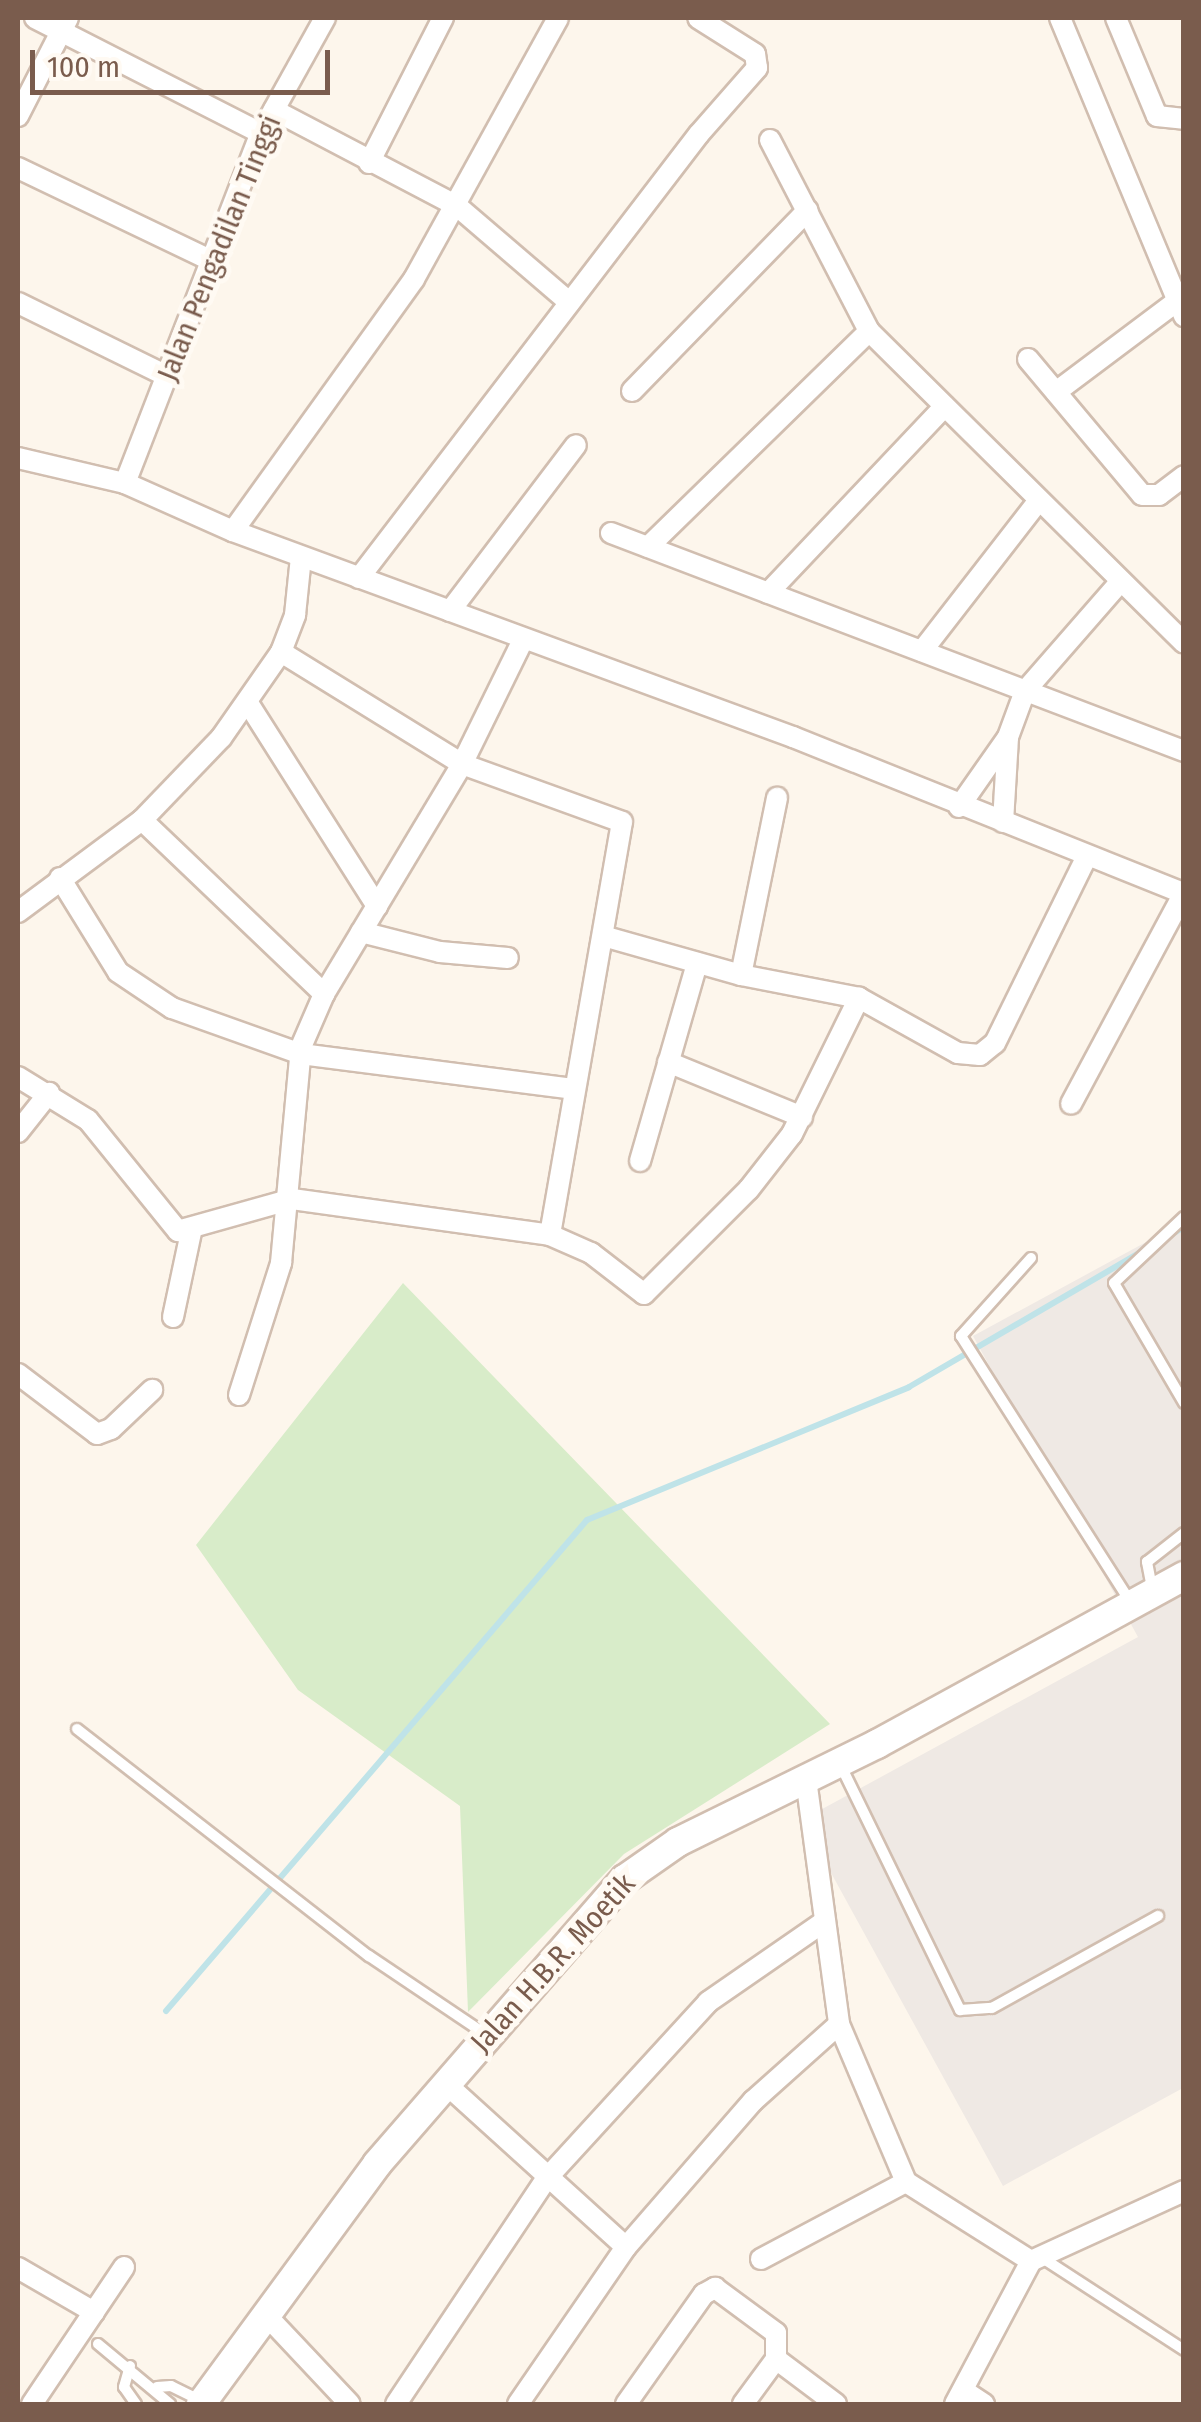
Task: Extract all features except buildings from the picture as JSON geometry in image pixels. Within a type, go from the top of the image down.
[{"type":"street","points":[[35,18],[64,24],[261,134]]},
{"type":"street","name":"Jalan Pengadilan Tinggi","points":[[125,483],[261,134],[325,18]]},
{"type":"street","points":[[369,163],[443,18]]},
{"type":"street","points":[[233,530],[414,279],[558,18]]},
{"type":"street","points":[[359,578],[569,302],[757,68],[755,54],[698,18]]},
{"type":"street","points":[[1056,392],[1181,304],[1060,18]]},
{"type":"street","points":[[1116,18],[1157,116],[1184,118]]},
{"type":"street","points":[[18,116],[64,24]]},
{"type":"street","points":[[274,110],[457,206],[569,302]]},
{"type":"street","points":[[770,140],[869,332],[1184,642]]},
{"type":"street","points":[[18,168],[210,260]]},
{"type":"street","points":[[632,391],[808,210]]},
{"type":"street","points":[[18,303],[167,376]]},
{"type":"street","points":[[648,547],[869,332]]},
{"type":"street","points":[[1028,360],[1142,495],[1159,496],[1184,476]]},
{"type":"street","points":[[768,593],[944,406]]},
{"type":"street","points":[[450,610],[576,445]]},
{"type":"street","points":[[18,458],[125,483],[300,557],[792,737],[959,807],[1184,893],[1071,1104]]},
{"type":"street","points":[[922,652],[1039,500]]},
{"type":"street","points":[[611,533],[1184,751]]},
{"type":"street","points":[[18,912],[142,820],[248,704],[281,652],[298,601],[300,557]]},
{"type":"street","points":[[959,807],[1008,737],[1025,690],[1121,581]]},
{"type":"street","points":[[239,1395],[281,1262],[292,1199],[301,1054],[324,994],[462,764],[523,640]]},
{"type":"street","points":[[281,652],[462,764],[622,822],[550,1235]]},
{"type":"street","points":[[248,704],[376,906]]},
{"type":"street","points":[[1003,822],[1008,737]]},
{"type":"street","points":[[741,975],[777,798]]},
{"type":"street","points":[[142,820],[324,994]]},
{"type":"street","points":[[604,936],[741,975],[859,998],[958,1053],[985,1053],[1087,856]]},
{"type":"street","points":[[60,878],[102,953],[141,992],[301,1054],[573,1089]]},
{"type":"street","points":[[361,932],[440,952],[508,958]]},
{"type":"street","points":[[640,1161],[697,963]]},
{"type":"street","points":[[18,1077],[49,1093],[104,1136],[173,1228],[190,1232],[292,1199],[550,1235],[591,1253],[645,1293],[749,1189],[802,1117],[859,998]]},
{"type":"street","points":[[668,1062],[802,1117]]},
{"type":"street","points":[[18,1132],[49,1093]]},
{"type":"street","points":[[173,1316],[190,1232]]},
{"type":"street","points":[[18,1374],[97,1434],[111,1429],[152,1390]]},
{"type":"street","name":"Jalan H.B.R. Moetik","points":[[202,2403],[377,2164],[624,1880],[678,1842],[840,1763],[1184,1576]]},
{"type":"street","points":[[806,1780],[838,2024],[906,2182],[1037,2260]]},
{"type":"street","points":[[396,2404],[547,2178],[708,2002],[826,1921]]},
{"type":"street","points":[[518,2404],[626,2247],[766,2088],[838,2024]]},
{"type":"street","points":[[445,2084],[626,2247]]},
{"type":"street","points":[[761,2259],[906,2182]]},
{"type":"street","points":[[984,2404],[960,2398],[1037,2260],[1184,2191]]},
{"type":"street","points":[[32,2404],[124,2266]]},
{"type":"street","points":[[18,2268],[94,2312]]},
{"type":"street","points":[[626,2404],[710,2289],[776,2333],[776,2358],[743,2404]]},
{"type":"street","points":[[266,2315],[350,2404]]},
{"type":"street","points":[[776,2358],[836,2404]]},
{"type":"lane","points":[[1184,1217],[1116,1276],[1114,1286],[1184,1403]]},
{"type":"lane","points":[[1031,1258],[963,1331],[964,1342],[1143,1600]]},
{"type":"lane","points":[[1143,1600],[1147,1562],[1184,1533]]},
{"type":"lane","points":[[78,1729],[305,1907],[487,2036]]},
{"type":"lane","points":[[840,1763],[960,2010],[992,2008],[1158,1916]]},
{"type":"lane","points":[[1037,2260],[1184,2350]]},
{"type":"lane","points":[[98,2344],[157,2388],[170,2404]]},
{"type":"lane","points":[[130,2366],[124,2387],[136,2404]]},
{"type":"lane","points":[[157,2388],[171,2386],[202,2403]]},
{"type":"shaded area","points":[[1183,1222],[1183,2088],[1003,2186],[802,1820],[1138,1637],[973,1336]]},
{"type":"green space","points":[[403,1283],[830,1724],[624,1854],[468,2012],[460,1806],[298,1690],[196,1545]]},
{"type":"waterway","points":[[1169,1236],[1184,1227]]},
{"type":"waterway","points":[[166,2011],[587,1520],[909,1387],[1141,1252]]}]
